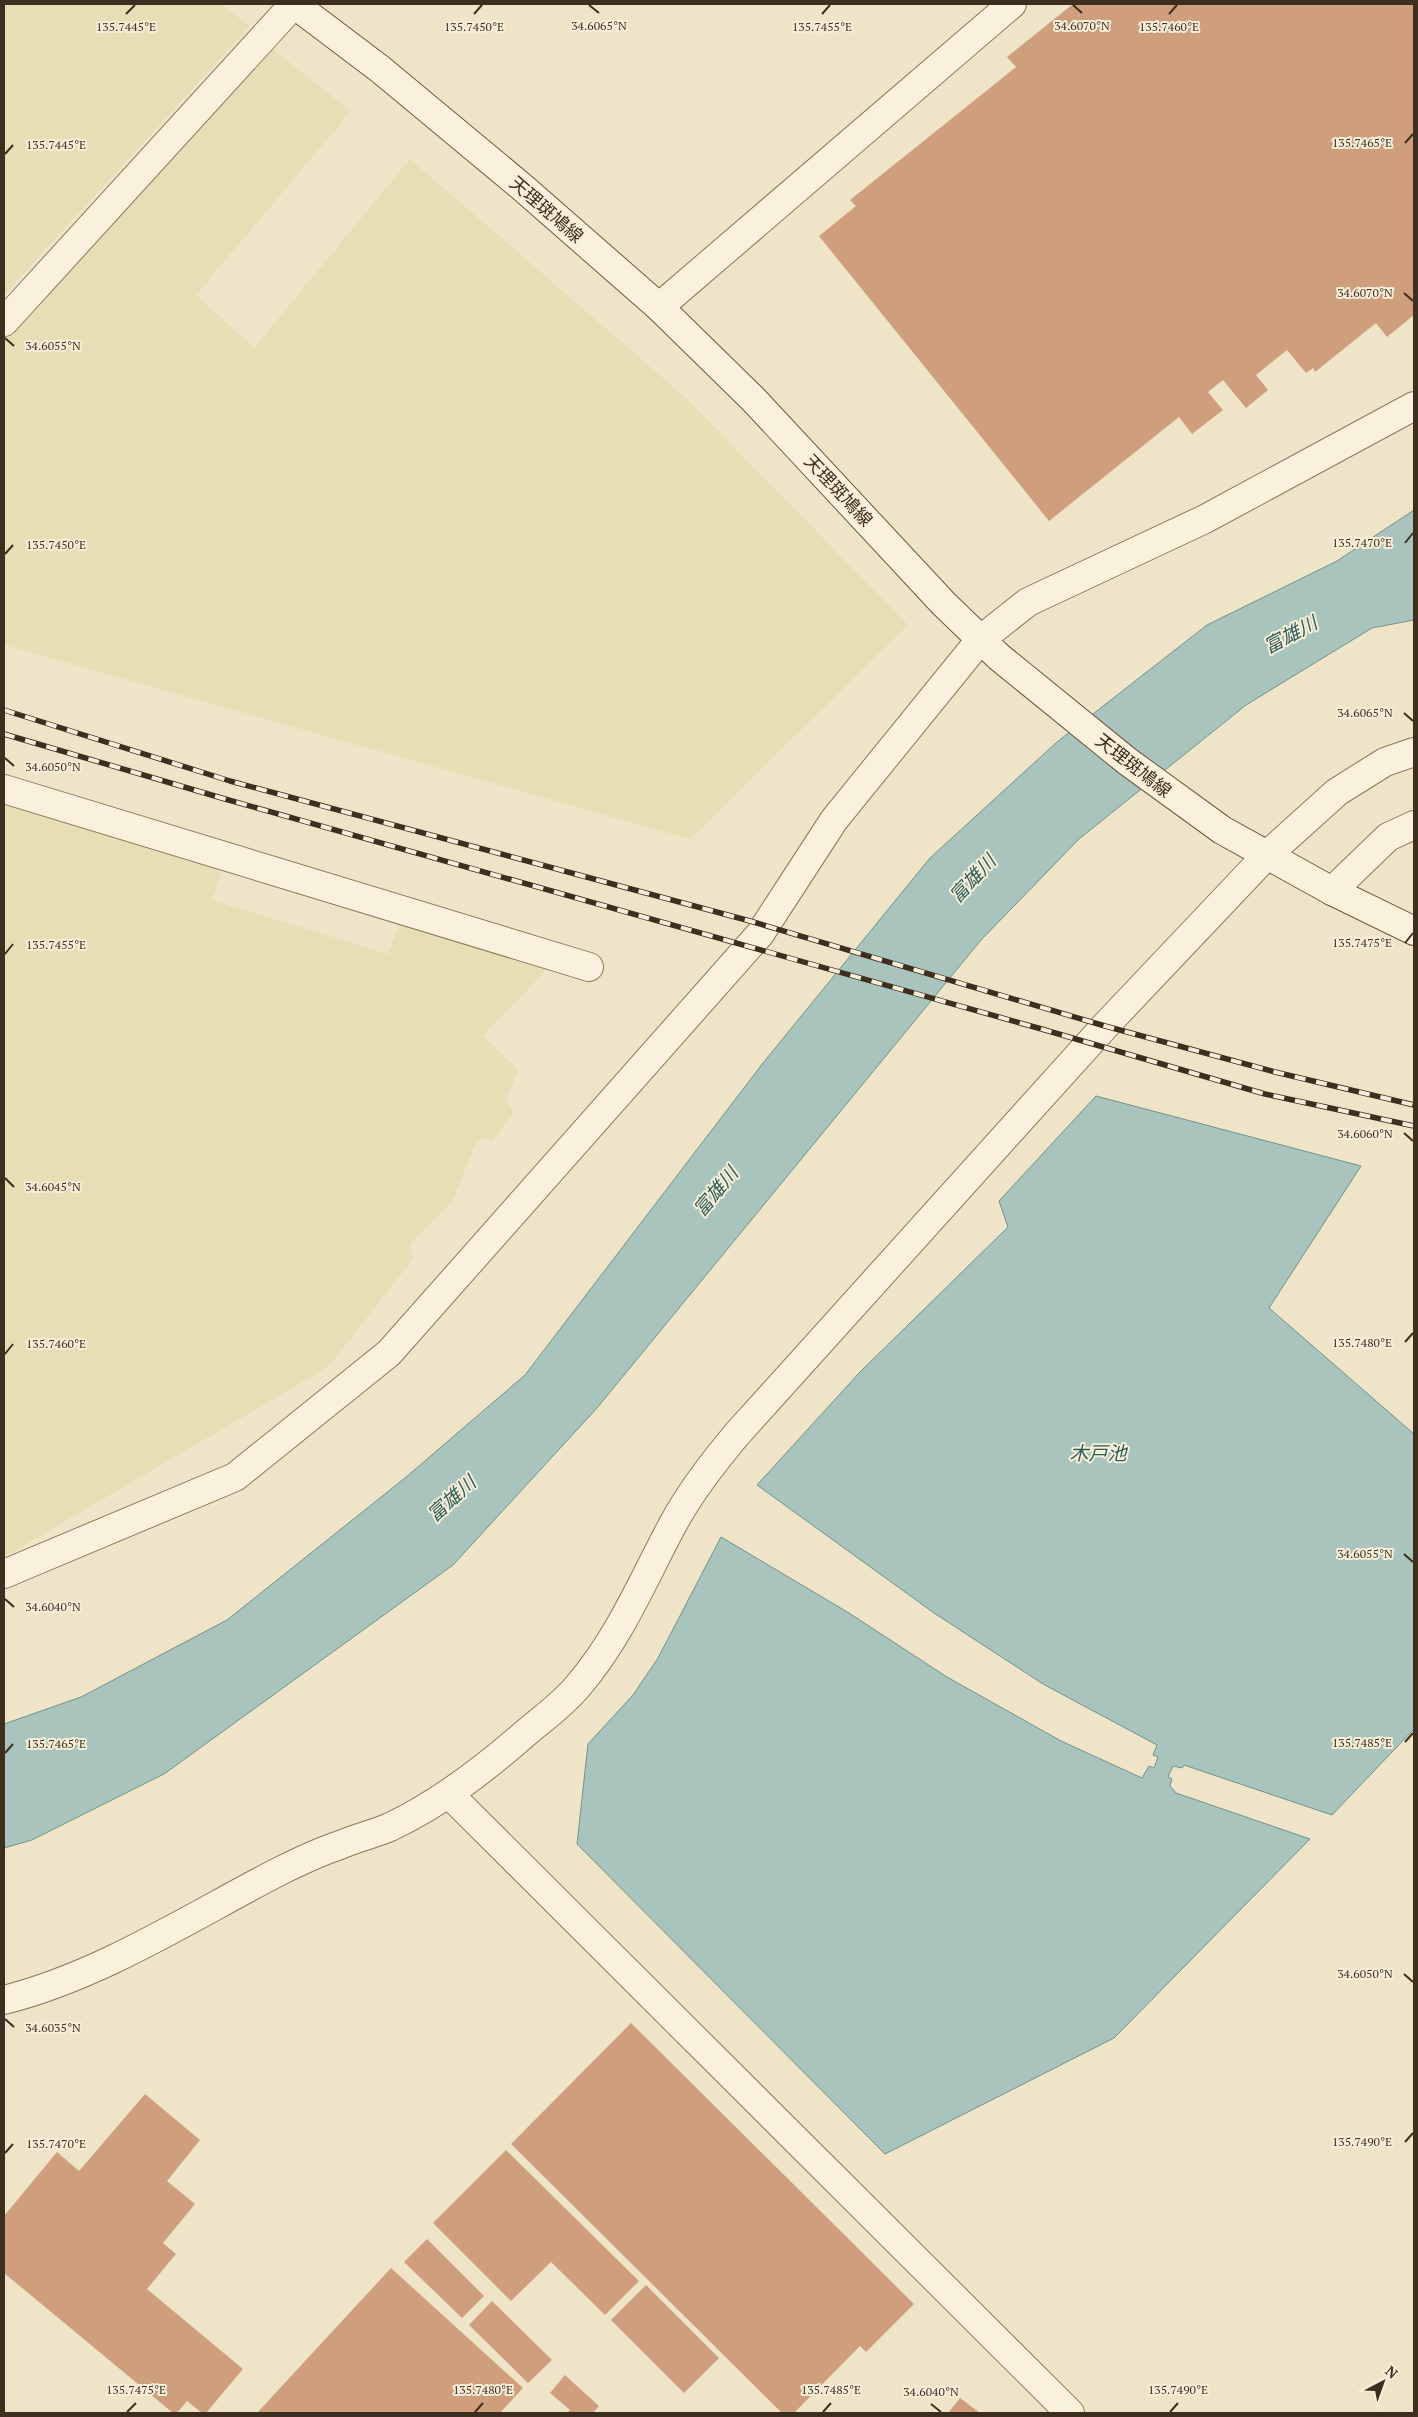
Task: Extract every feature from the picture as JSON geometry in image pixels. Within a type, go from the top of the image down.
[{"type":"street","points":[[4,322],[294,4]]},
{"type":"street","name":"天理斑鳩線","points":[[294,4],[380,69],[522,187],[659,307],[754,400],[990,649],[1149,778],[1222,830],[1332,891],[1414,931]]},
{"type":"street","points":[[659,307],[1012,4]]},
{"type":"street","points":[[4,1574],[235,1477],[389,1353],[760,934],[834,820],[990,649],[1028,602],[1204,519],[1414,406]]},
{"type":"street","points":[[4,2000],[32,1993],[85,1972],[141,1945],[282,1870],[338,1845],[389,1827],[449,1794],[500,1756],[577,1687],[611,1642],[673,1524],[700,1478],[731,1441],[1106,1026],[1266,856],[1337,792],[1384,762],[1414,752]]},
{"type":"street","points":[[4,789],[589,967]]},
{"type":"street","points":[[1332,891],[1388,837],[1414,825]]},
{"type":"street","points":[[449,1794],[1070,2413]]},
{"type":"shaded area","points":[[4,4],[220,4],[250,26],[4,295]]},
{"type":"shaded area","points":[[270,47],[351,111],[196,295],[254,348],[410,159],[685,397],[908,625],[690,839],[4,645],[4,341]]},
{"type":"shaded area","points":[[4,800],[223,867],[212,900],[388,954],[401,920],[551,965],[483,1036],[518,1070],[507,1098],[513,1114],[492,1141],[482,1138],[474,1147],[452,1203],[410,1244],[413,1259],[328,1367],[4,1557]]},
{"type":"water","name":"富雄川","points":[[1414,510],[1414,620],[1372,628],[1246,705],[1079,839],[981,940],[597,1408],[453,1565],[164,1774],[32,1840],[4,1848],[4,1724],[81,1697],[227,1620],[405,1478],[525,1375],[763,1063],[930,858],[1057,742],[1207,625],[1337,561]]},
{"type":"water","name":"木戸池","points":[[1096,1096],[1361,1166],[1269,1308],[1414,1434],[1414,1729],[1332,1815],[1184,1765],[1182,1768],[1173,1766],[1168,1777],[1172,1779],[1170,1786],[1176,1793],[1310,1839],[1114,2038],[885,2154],[577,1844],[588,1744],[633,1695],[658,1658],[721,1537],[849,1613],[947,1677],[1061,1741],[1142,1778],[1149,1766],[1154,1768],[1158,1757],[1153,1755],[1157,1745],[1043,1684],[934,1613],[757,1485],[860,1372],[1008,1227],[999,1201]]},
{"type":"building","points":[[1073,4],[1414,4],[1414,315],[1387,337],[1376,323],[1315,372],[1313,368],[1306,373],[1287,350],[1256,375],[1268,390],[1246,408],[1223,380],[1208,392],[1223,410],[1192,434],[1179,417],[1049,521],[819,236],[856,206],[850,200],[1016,67],[1007,57]]},
{"type":"building","points":[[631,2023],[914,2304],[866,2352],[860,2346],[794,2413],[782,2413],[511,2144]]},
{"type":"building","points":[[145,2094],[200,2140],[167,2181],[195,2204],[163,2243],[176,2254],[147,2289],[243,2369],[206,2413],[202,2413],[187,2401],[177,2413],[173,2413],[4,2273],[4,2216],[57,2152],[79,2171]]},
{"type":"building","points":[[506,2150],[639,2281],[605,2315],[551,2262],[511,2301],[433,2223]]},
{"type":"building","points":[[427,2239],[484,2296],[462,2318],[404,2262]]},
{"type":"building","points":[[391,2268],[523,2388],[500,2413],[257,2413]]},
{"type":"building","points":[[646,2285],[719,2358],[684,2393],[611,2320]]},
{"type":"building","points":[[492,2301],[552,2360],[528,2383],[469,2325]]},
{"type":"building","points":[[565,2375],[599,2406],[593,2413],[567,2413],[570,2410],[550,2393]]},
{"type":"building","points":[[960,2398],[980,2413],[948,2413]]},
{"type":"railway","points":[[4,710],[230,781],[750,921],[1105,1026],[1275,1072],[1414,1105]]},
{"type":"railway","points":[[4,734],[225,799],[1038,1028],[1265,1094],[1414,1126]]}]
